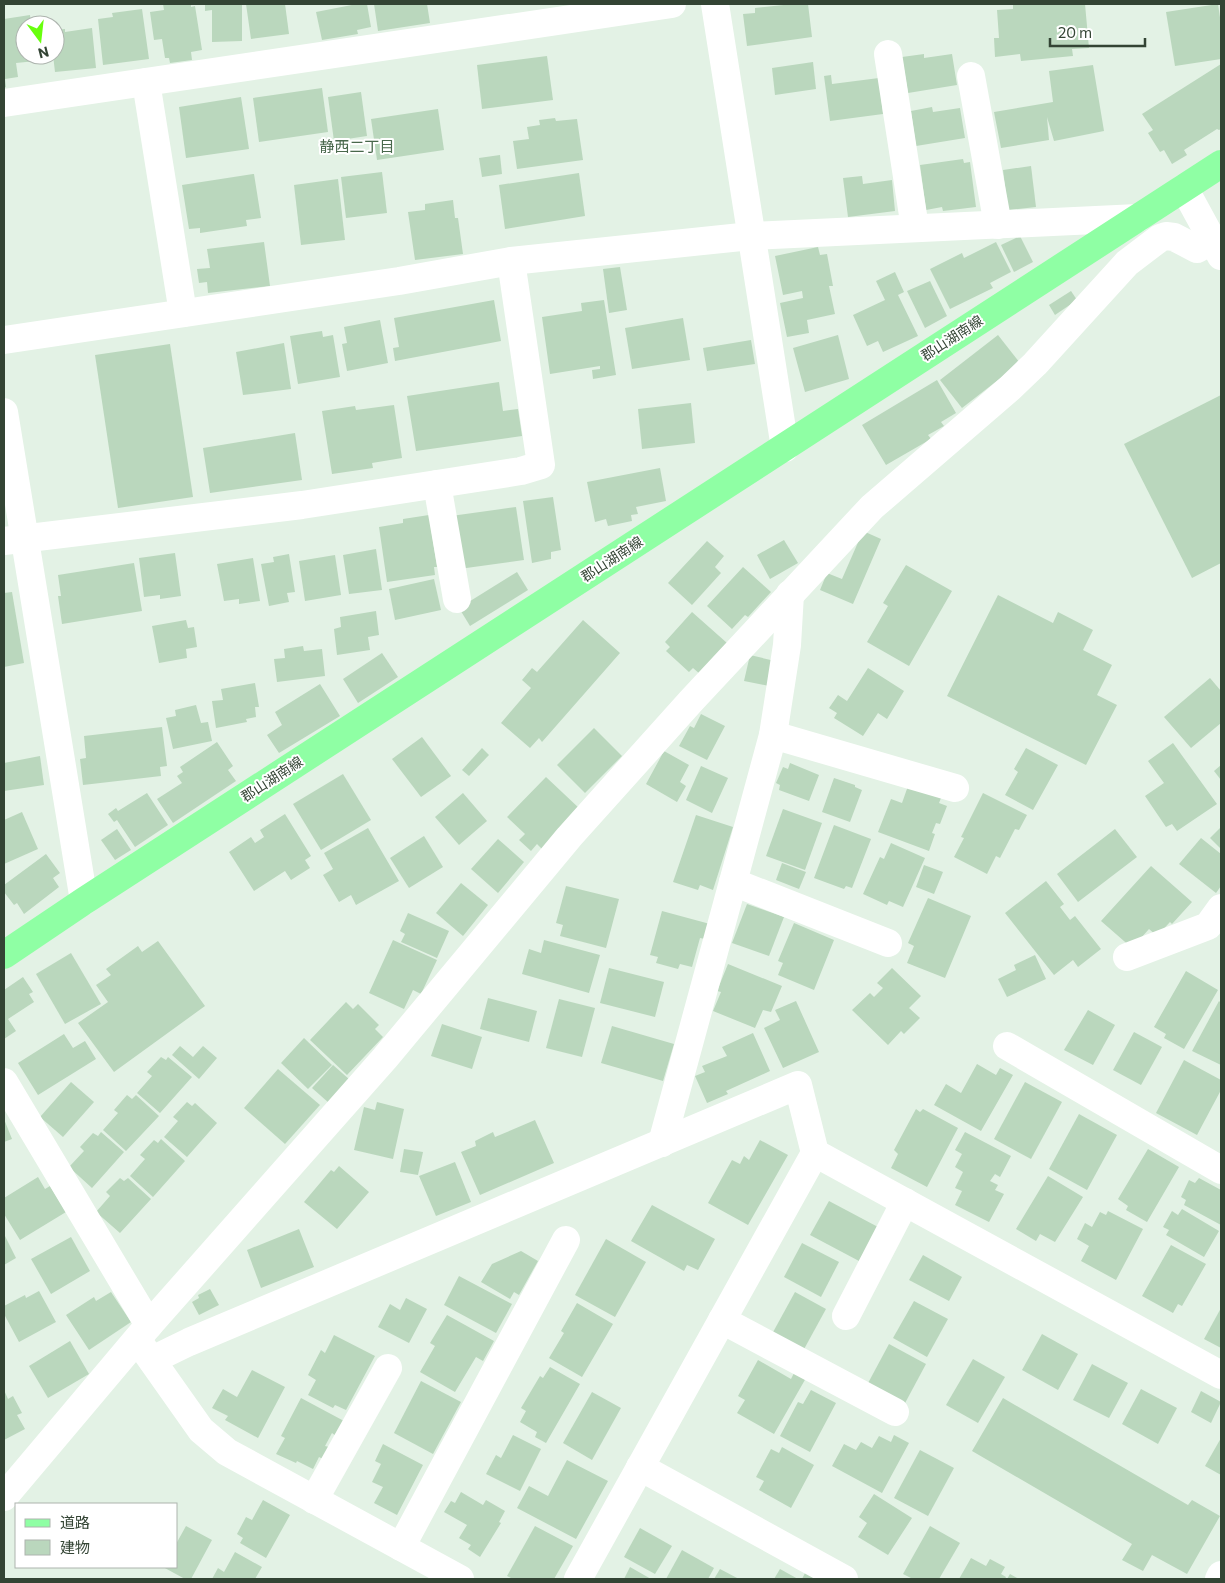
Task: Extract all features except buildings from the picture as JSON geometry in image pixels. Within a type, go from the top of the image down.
[{"type":"main road","name":"郡山湖南線","points":[[4,955],[84,900],[1221,164]]},
{"type":"street","points":[[4,103],[672,4]]},
{"type":"street","points":[[715,4],[785,448]]},
{"type":"street","points":[[888,54],[915,228]]},
{"type":"street","points":[[971,76],[998,225]]},
{"type":"street","points":[[146,82],[183,313]]},
{"type":"street","points":[[4,1497],[146,1341],[569,837],[690,701],[872,507],[1010,388],[1035,364],[1127,263],[1160,238],[1166,236],[1174,237],[1197,248],[1215,235],[1184,188]]},
{"type":"street","points":[[4,340],[399,281],[511,262],[751,236],[1138,218]]},
{"type":"street","points":[[14,539],[302,505],[520,471],[541,465],[511,262]]},
{"type":"street","points":[[4,412],[14,539],[84,900]]},
{"type":"street","points":[[437,484],[457,600]]},
{"type":"street","points":[[662,1143],[773,735],[787,645],[790,594]]},
{"type":"street","points":[[773,735],[955,788]]},
{"type":"street","points":[[733,882],[888,943]]},
{"type":"street","points":[[1128,958],[1208,926],[1221,908]]},
{"type":"street","points":[[1007,1046],[1221,1170]]},
{"type":"street","points":[[4,1082],[146,1341],[201,1430],[227,1452],[460,1579]]},
{"type":"street","points":[[146,1341],[189,1342],[798,1085],[815,1153],[578,1579]]},
{"type":"street","points":[[815,1153],[1221,1375]]},
{"type":"street","points":[[846,1316],[905,1202]]},
{"type":"street","points":[[401,1547],[566,1240]]},
{"type":"street","points":[[722,1320],[895,1412]]},
{"type":"street","points":[[314,1500],[388,1368]]},
{"type":"street","points":[[640,1468],[844,1579]]},
{"type":"street","points":[[1219,1579],[1221,1574]]},
{"type":"district","name":"静西二丁目","points":[[357,147]]}]
